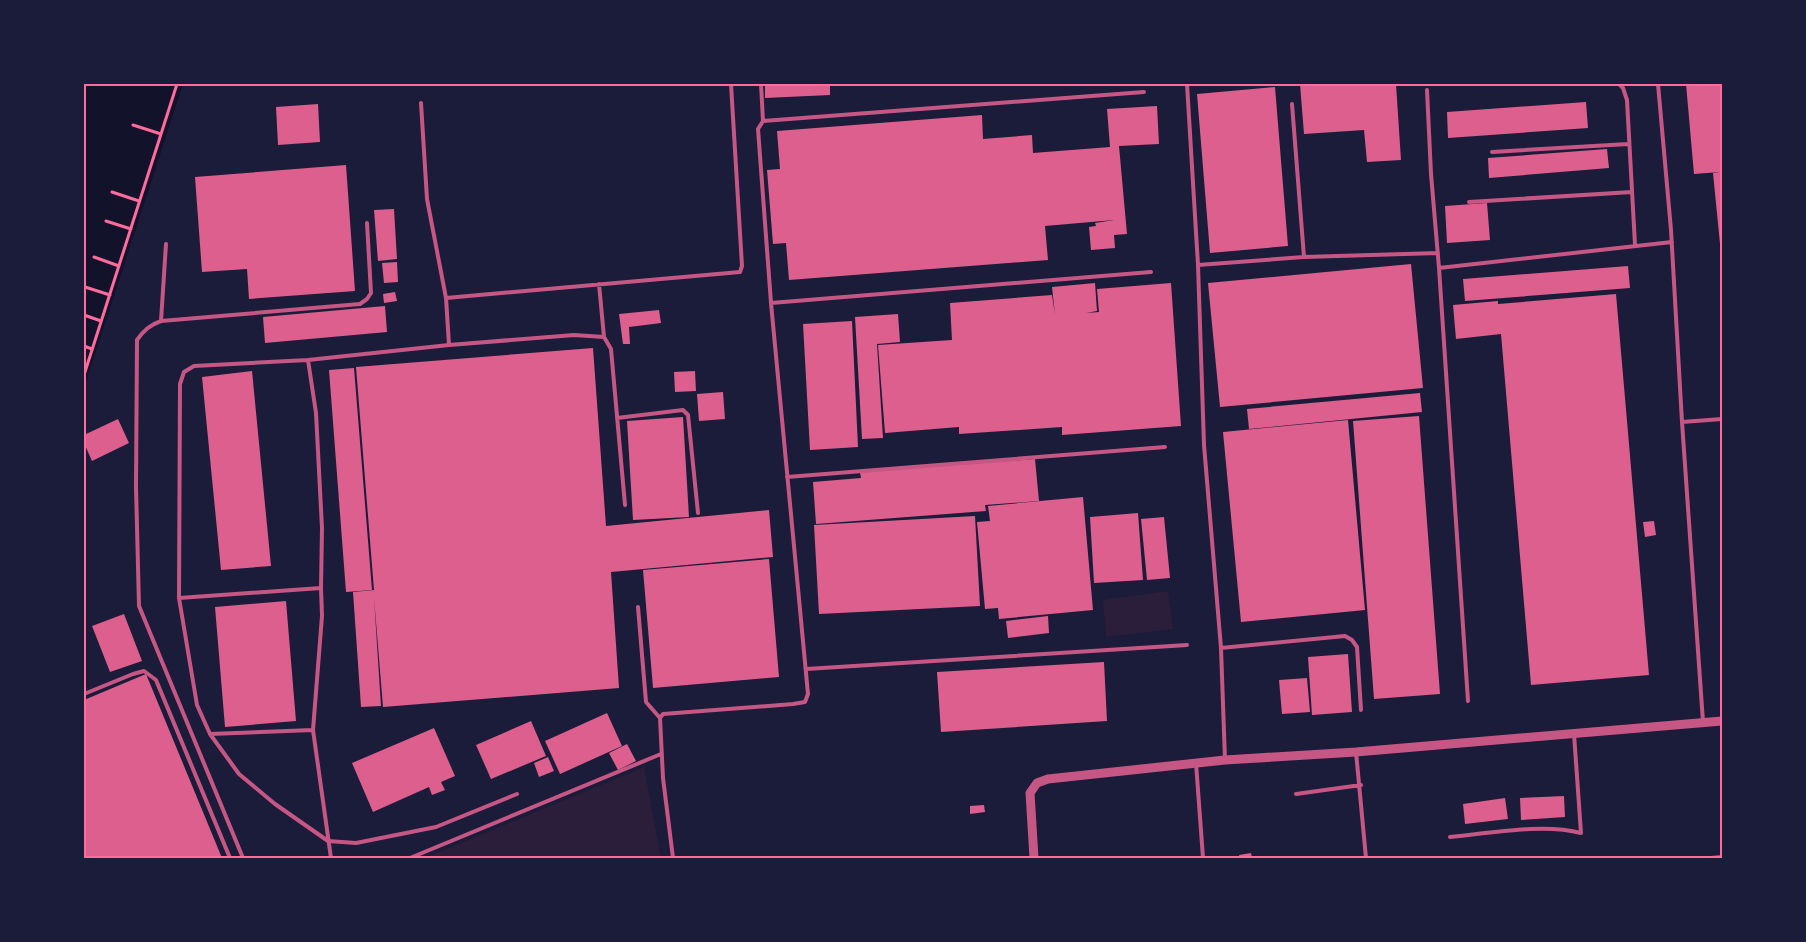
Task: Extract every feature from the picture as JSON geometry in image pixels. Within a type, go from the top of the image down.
[{"type":"street","points":[[1034,858],[1030,793],[1037,783],[1048,779],[1225,760],[1356,752],[1722,721]]},
{"type":"lane","points":[[446,298],[740,272],[742,266],[731,84]]},
{"type":"lane","points":[[660,718],[664,714],[804,702],[808,694],[770,303],[758,129],[763,121],[761,84]]},
{"type":"lane","points":[[1187,84],[1198,265],[1204,445],[1221,648],[1225,760]]},
{"type":"lane","points":[[1517,84],[1522,84]]},
{"type":"lane","points":[[1619,84],[1623,88],[1626,100],[1635,245]]},
{"type":"lane","points":[[1658,84],[1672,242],[1682,422],[1703,722]]},
{"type":"lane","points":[[1427,90],[1431,174],[1468,701]]},
{"type":"lane","points":[[763,121],[1144,92]]},
{"type":"lane","points":[[421,103],[427,199],[446,298],[449,346]]},
{"type":"lane","points":[[1292,104],[1304,257]]},
{"type":"lane","points":[[1492,152],[1628,144]]},
{"type":"lane","points":[[1469,202],[1632,192]]},
{"type":"lane","points":[[243,858],[139,606],[136,486],[137,340],[148,327],[162,321],[360,304],[371,293],[367,223]]},
{"type":"lane","points":[[1439,268],[1672,242]]},
{"type":"lane","points":[[162,321],[166,244]]},
{"type":"lane","points":[[1198,265],[1304,257],[1438,253]]},
{"type":"lane","points":[[770,303],[1151,272]]},
{"type":"lane","points":[[599,284],[604,337],[611,349],[625,504]]},
{"type":"lane","points":[[516,794],[436,827],[356,843],[328,841],[275,804],[239,774],[210,734],[197,704],[179,598],[180,384],[184,372],[194,366],[308,360],[574,335],[604,337]]},
{"type":"lane","points":[[308,360],[316,413],[322,528],[322,616],[313,730],[331,858]]},
{"type":"lane","points":[[617,418],[683,410],[686,412],[688,415],[698,513]]},
{"type":"lane","points":[[1682,422],[1722,419]]},
{"type":"lane","points":[[788,477],[1165,447]]},
{"type":"lane","points":[[179,598],[321,588]]},
{"type":"lane","points":[[638,607],[646,702],[660,718],[661,754],[673,858]]},
{"type":"lane","points":[[1221,648],[1345,636],[1352,640],[1357,647],[1362,710]]},
{"type":"lane","points":[[806,668],[1187,644]]},
{"type":"lane","points":[[84,694],[144,671],[156,680],[230,858]]},
{"type":"lane","points":[[210,734],[313,730]]},
{"type":"lane","points":[[1450,837],[1510,831],[1565,829],[1581,833],[1574,734]]},
{"type":"lane","points":[[1356,752],[1361,785],[1366,858]]},
{"type":"lane","points":[[410,858],[661,754]]},
{"type":"lane","points":[[1196,763],[1203,858]]},
{"type":"lane","points":[[1296,794],[1361,785]]},
{"type":"lane","points":[[1711,858],[1722,857]]},
{"type":"path","points":[[84,375],[177,84]]},
{"type":"path","points":[[133,125],[161,134]]},
{"type":"path","points":[[112,192],[140,201]]},
{"type":"path","points":[[106,221],[131,229]]},
{"type":"path","points":[[94,257],[119,266]]},
{"type":"path","points":[[85,287],[110,295]]},
{"type":"path","points":[[84,314],[101,321]]},
{"type":"path","points":[[84,346],[92,349]]},
{"type":"shaded area","points":[[84,84],[183,84],[86,382],[84,383]]},
{"type":"shaded area","points":[[1168,591],[1173,629],[1106,637],[1103,600]]},
{"type":"shaded area","points":[[644,767],[661,858],[425,858]]},
{"type":"building","points":[[765,84],[830,84],[830,95],[765,98]]},
{"type":"building","points":[[1300,84],[1396,84],[1401,160],[1367,162],[1364,130],[1304,134]]},
{"type":"building","points":[[1686,84],[1722,84],[1722,254],[1713,173],[1720,172],[1694,174]]},
{"type":"building","points":[[1275,87],[1288,246],[1210,253],[1197,94]]},
{"type":"building","points":[[1586,102],[1588,128],[1448,138],[1447,112]]},
{"type":"building","points":[[318,104],[320,142],[278,145],[276,107]]},
{"type":"building","points":[[1157,106],[1159,144],[1119,146],[1127,234],[1114,235],[1115,248],[1091,250],[1089,227],[1096,226],[1095,223],[1114,220],[1045,226],[1048,260],[789,280],[786,243],[773,244],[767,170],[780,169],[777,131],[982,115],[983,139],[1032,135],[1033,153],[1110,147],[1107,109]]},
{"type":"building","points":[[1607,149],[1609,168],[1489,178],[1488,158]]},
{"type":"building","points":[[346,165],[355,291],[249,299],[247,269],[202,272],[195,177]]},
{"type":"building","points":[[1487,203],[1490,240],[1447,243],[1445,206]]},
{"type":"building","points":[[394,209],[397,259],[378,261],[374,210]]},
{"type":"building","points":[[397,262],[398,282],[384,283],[382,263]]},
{"type":"building","points":[[1411,264],[1423,388],[1220,407],[1208,283]]},
{"type":"building","points":[[1628,266],[1630,288],[1465,301],[1463,279]]},
{"type":"building","points":[[1095,283],[1097,311],[1086,313],[1099,312],[1097,289],[1171,283],[1181,426],[1062,435],[1062,427],[959,434],[959,427],[885,433],[878,345],[952,340],[950,303],[1052,295],[1055,315],[1052,287]]},
{"type":"building","points":[[395,292],[397,301],[384,303],[383,294]]},
{"type":"building","points":[[1616,294],[1649,675],[1531,685],[1501,334],[1456,339],[1453,305],[1498,301],[1498,304]]},
{"type":"building","points":[[385,306],[387,332],[265,343],[263,317]]},
{"type":"building","points":[[659,310],[661,323],[629,327],[630,344],[623,344],[619,314]]},
{"type":"building","points":[[898,314],[900,342],[877,344],[883,438],[862,439],[855,317]]},
{"type":"building","points":[[852,321],[858,447],[810,450],[803,324]]},
{"type":"building","points":[[593,348],[606,526],[769,510],[773,557],[611,572],[619,688],[383,707],[374,598],[381,706],[361,707],[353,592],[374,590],[356,367]]},
{"type":"building","points":[[354,368],[372,590],[346,592],[329,370]]},
{"type":"building","points":[[252,371],[271,566],[221,570],[202,377]]},
{"type":"building","points":[[695,371],[696,391],[675,392],[674,372]]},
{"type":"building","points":[[723,392],[725,419],[699,421],[697,394]]},
{"type":"building","points":[[1420,393],[1422,412],[1249,429],[1247,409]]},
{"type":"building","points":[[1419,416],[1440,694],[1374,699],[1353,421]]},
{"type":"building","points":[[683,417],[689,517],[633,520],[627,421]]},
{"type":"building","points":[[118,419],[129,443],[92,461],[84,443],[84,435]]},
{"type":"building","points":[[1348,420],[1365,610],[1241,622],[1223,432]]},
{"type":"building","points":[[1035,459],[1039,501],[985,505],[986,511],[816,524],[813,482],[861,478],[860,472]]},
{"type":"building","points":[[1083,497],[1093,610],[999,619],[998,608],[985,609],[977,522],[990,521],[988,506]]},
{"type":"building","points":[[1138,513],[1143,580],[1094,583],[1090,517]]},
{"type":"building","points":[[975,516],[980,606],[819,614],[814,525]]},
{"type":"building","points":[[1164,517],[1170,578],[1147,580],[1141,519]]},
{"type":"building","points":[[1654,521],[1656,535],[1645,537],[1643,522]]},
{"type":"building","points":[[769,559],[779,677],[653,688],[643,570]]},
{"type":"building","points":[[286,601],[296,721],[225,727],[215,607]]},
{"type":"building","points":[[124,614],[142,661],[110,672],[92,626]]},
{"type":"building","points":[[1048,616],[1049,633],[1008,638],[1006,621]]},
{"type":"building","points":[[1348,654],[1352,712],[1312,715],[1308,657]]},
{"type":"building","points":[[1104,662],[1107,721],[941,732],[937,672]]},
{"type":"building","points":[[146,674],[222,858],[84,858],[84,700]]},
{"type":"building","points":[[1307,678],[1310,712],[1282,714],[1279,680]]},
{"type":"building","points":[[607,713],[622,746],[560,774],[545,741]]},
{"type":"building","points":[[531,721],[546,756],[491,779],[476,745]]},
{"type":"building","points":[[434,728],[455,776],[441,782],[445,790],[432,795],[429,787],[373,812],[352,763]]},
{"type":"building","points":[[627,744],[636,761],[618,770],[609,753]]},
{"type":"building","points":[[548,757],[554,771],[539,777],[534,763]]},
{"type":"building","points":[[1564,796],[1565,817],[1521,820],[1520,798]]},
{"type":"building","points":[[1505,798],[1508,819],[1465,824],[1463,804]]},
{"type":"building","points":[[984,805],[985,812],[970,814],[970,806]]},
{"type":"building","points":[[1251,853],[1252,858],[1240,858],[1239,855]]}]
